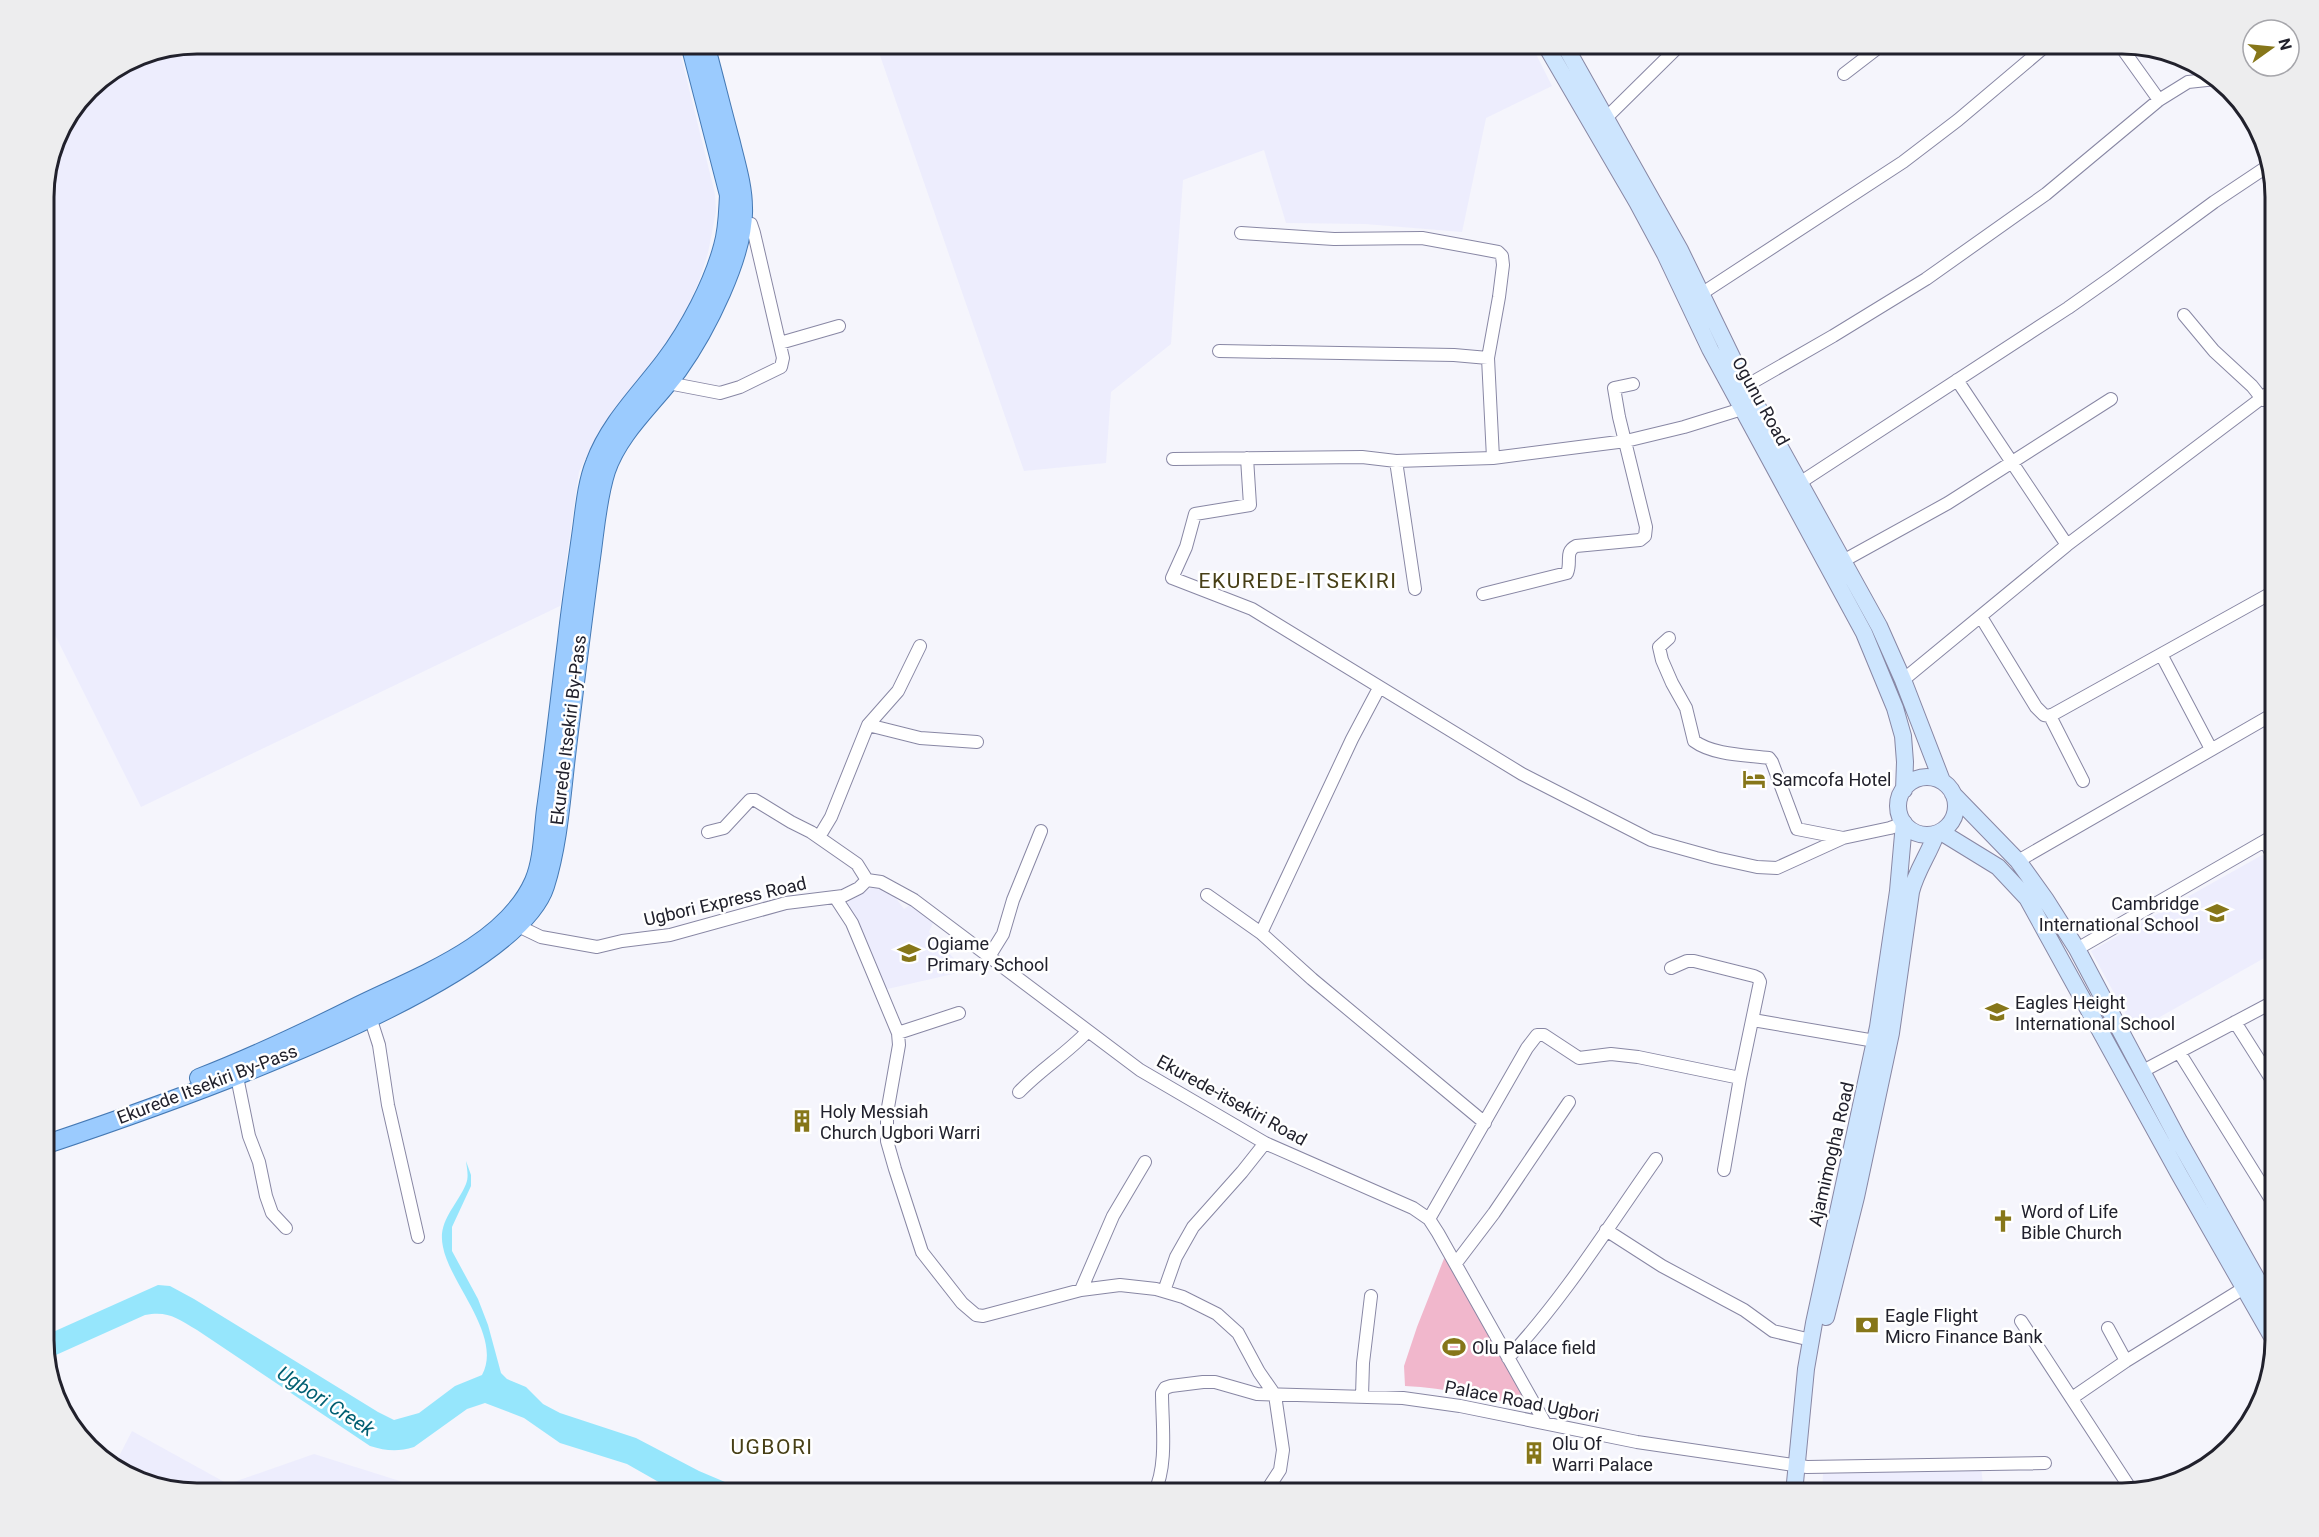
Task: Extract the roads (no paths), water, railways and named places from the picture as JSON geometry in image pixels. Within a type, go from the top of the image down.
[{"type":"main road","name":"Ekurede Itsekiri By-Pass","points":[[54,1141],[237,1077],[370,1017],[459,971],[493,948],[513,923],[535,877],[543,831],[574,581],[594,463],[606,438],[686,331],[703,297],[723,246],[728,221],[729,195],[693,54]]},
{"type":"main road","name":"Ekurede Itsekiri By-Pass","points":[[54,1129],[209,1074],[300,1035],[455,957],[495,930],[532,912],[544,889],[554,847],[583,612],[605,472],[617,447],[668,383],[695,343],[724,285],[736,254],[742,225],[744,210],[739,176],[708,54]]},
{"type":"main road","name":"Ogunu Road","points":[[1551,54],[1648,223],[1742,409],[1801,482],[1844,561],[1879,626],[1948,788]]},
{"type":"main road","name":"Ogunu Road","points":[[1570,54],[1680,250],[1746,386],[1772,447],[1864,633],[1895,708],[1903,735],[1904,790]]},
{"type":"main road","points":[[2265,1292],[2141,1072],[2077,950],[2046,900],[2018,861],[1948,788],[1925,777],[1917,779],[1904,790],[1899,804],[1903,821],[1918,834],[1938,833],[1982,855],[1998,867],[2027,898],[2265,1325]]},
{"type":"main road","points":[[1938,833],[1949,825],[1955,815],[1956,804],[1948,788]]},
{"type":"main road","name":"Ajamimogha Road","points":[[1803,1483],[1802,1466],[1811,1340],[1875,1041],[1897,901],[1903,821]]},
{"type":"main road","name":"Ajamimogha Road","points":[[1797,1483],[1809,1434],[1817,1361],[1891,1033],[1911,892],[1915,877],[1938,833]]},
{"type":"street","points":[[1607,117],[1671,54]]},
{"type":"street","points":[[1844,74],[1870,54]]},
{"type":"street","points":[[1701,294],[1903,162],[1958,120],[2036,54]]},
{"type":"street","points":[[2126,54],[2158,100]]},
{"type":"street","points":[[1746,386],[1926,279],[2046,194],[2158,100],[2188,82],[2204,80]]},
{"type":"street","points":[[1801,482],[2112,277],[2214,202],[2262,170]]},
{"type":"street","points":[[668,383],[720,393],[740,387],[781,367],[783,358],[780,343],[754,233],[751,225],[742,225]]},
{"type":"street","points":[[1241,233],[1334,239],[1422,238],[1498,252],[1502,256],[1503,265],[1488,358],[1493,458]]},
{"type":"street","points":[[1903,680],[2067,545],[2263,400],[2252,386],[2214,351],[2184,315]]},
{"type":"street","points":[[780,343],[839,326]]},
{"type":"street","points":[[1219,351],[1454,355],[1488,358]]},
{"type":"street","points":[[1957,380],[2067,545]]},
{"type":"street","points":[[1484,594],[1567,573],[1570,566],[1568,553],[1576,546],[1641,540],[1645,536],[1646,527],[1626,441],[1618,417],[1614,388],[1633,384]]},
{"type":"street","points":[[1844,561],[1948,503],[2112,399]]},
{"type":"street","points":[[1173,459],[1362,457],[1396,461],[1493,458],[1626,441],[1684,427],[1742,409]]},
{"type":"street","points":[[1247,458],[1250,505],[1195,514],[1186,547],[1172,578],[1252,609],[1522,774],[1651,840],[1747,865],[1777,868],[1843,838],[1890,828],[1903,821]]},
{"type":"street","points":[[1396,461],[1415,589]]},
{"type":"street","points":[[1981,617],[2036,706],[2043,715],[2050,716],[2265,597]]},
{"type":"street","points":[[1670,638],[1659,647],[1662,660],[1686,708],[1694,741],[1700,746],[1769,758],[1775,768],[1797,829],[1843,838]]},
{"type":"street","points":[[819,837],[831,817],[868,726],[898,691],[920,646]]},
{"type":"street","points":[[2162,656],[2211,749]]},
{"type":"street","points":[[1261,933],[1352,739],[1379,688]]},
{"type":"street","points":[[2050,716],[2083,781]]},
{"type":"street","points":[[2018,861],[2265,719]]},
{"type":"street","points":[[868,726],[920,738],[977,742]]},
{"type":"street","points":[[708,832],[724,828],[750,800],[755,800],[819,837],[857,864],[867,880]]},
{"type":"street","points":[[990,955],[1003,934],[1013,900],[1041,831]]},
{"type":"street","points":[[2077,950],[2265,841]]},
{"type":"street","name":"Ugbori Express Road","points":[[513,923],[541,937],[597,948],[622,941],[670,935],[786,903],[835,897],[850,893],[867,880]]},
{"type":"street","name":"Ekurede-itsekiri Road","points":[[867,880],[881,882],[914,900],[1140,1070],[1264,1143],[1413,1208],[1428,1219],[1456,1263],[1545,1423]]},
{"type":"street","points":[[1207,895],[1261,933],[1312,979],[1485,1123]]},
{"type":"street","points":[[835,897],[852,923],[898,1033],[899,1045],[887,1113],[887,1141],[922,1252],[962,1303],[976,1315],[983,1316],[1082,1290],[1120,1285],[1156,1288],[1183,1297],[1217,1314],[1238,1333],[1259,1372],[1275,1395],[1283,1450],[1280,1470],[1271,1483]]},
{"type":"street","points":[[1671,968],[1687,961],[1694,961],[1758,978],[1760,982],[1724,1170]]},
{"type":"street","points":[[2141,1072],[2265,1007]]},
{"type":"street","points":[[898,1033],[959,1012]]},
{"type":"street","points":[[370,1017],[379,1045],[388,1106],[418,1237]]},
{"type":"street","points":[[1753,1020],[1875,1041]]},
{"type":"street","points":[[2235,1022],[2265,1068]]},
{"type":"street","points":[[1019,1092],[1033,1076],[1063,1056],[1087,1032]]},
{"type":"street","points":[[1428,1219],[1527,1048],[1534,1037],[1540,1034],[1580,1058],[1611,1054],[1638,1057],[1740,1078]]},
{"type":"street","points":[[2179,1052],[2265,1182]]},
{"type":"street","points":[[237,1077],[249,1136],[259,1162],[266,1196],[272,1213],[286,1228]]},
{"type":"street","points":[[1456,1263],[1494,1213],[1569,1102]]},
{"type":"street","points":[[1164,1291],[1176,1257],[1193,1227],[1242,1172],[1264,1143]]},
{"type":"street","points":[[1508,1358],[1541,1323],[1656,1159]]},
{"type":"street","points":[[1082,1290],[1113,1216],[1145,1162]]},
{"type":"street","points":[[1606,1230],[1662,1266],[1744,1310],[1773,1331],[1811,1340]]},
{"type":"street","points":[[2072,1398],[2126,1361],[2244,1288]]},
{"type":"street","points":[[1362,1396],[1363,1362],[1371,1296]]},
{"type":"street","points":[[2020,1321],[2127,1483]]},
{"type":"street","points":[[2108,1328],[2126,1361]]},
{"type":"street","name":"Palace Road Ugbori","points":[[1158,1483],[1162,1456],[1162,1393],[1165,1388],[1203,1382],[1215,1382],[1257,1394],[1403,1398],[1637,1442],[1802,1466],[2045,1463]]},
{"type":"water","name":"Ugbori Creek","points":[[466,1161],[471,1175],[471,1186],[452,1227],[452,1251],[478,1299],[488,1325],[501,1373],[507,1379],[526,1387],[543,1404],[560,1413],[636,1438],[727,1483],[660,1483],[627,1464],[560,1443],[524,1418],[485,1403],[467,1409],[414,1447],[392,1450],[370,1446],[197,1330],[166,1315],[145,1315],[55,1355],[54,1332],[158,1285],[170,1286],[378,1412],[394,1420],[419,1413],[455,1386],[482,1375],[487,1360],[486,1344],[481,1327],[448,1262],[442,1238],[445,1221],[462,1192],[468,1173]]},
{"type":"place","name":"Samcofa Hotel","points":[[1754,779]]},
{"type":"place","name":"Cambridge International School","points":[[2217,913]]},
{"type":"place","name":"Ogiame Primary School","points":[[909,953]]},
{"type":"place","name":"Eagles Height International School","points":[[1997,1012]]},
{"type":"place","name":"Holy Messiah Church Ugbori Warri","points":[[802,1121]]},
{"type":"place","name":"Word of Life Bible Church","points":[[2003,1221]]},
{"type":"place","name":"Eagle Flight Micro Finance Bank","points":[[1867,1325]]},
{"type":"place","name":"Olu Palace field","points":[[1454,1347]]},
{"type":"place","name":"Olu Of Warri Palace","points":[[1534,1453]]},
{"type":"district","name":"EKUREDE-ITSEKIRI","points":[[1298,581]]},
{"type":"district","name":"UGBORI","points":[[772,1447]]}]
